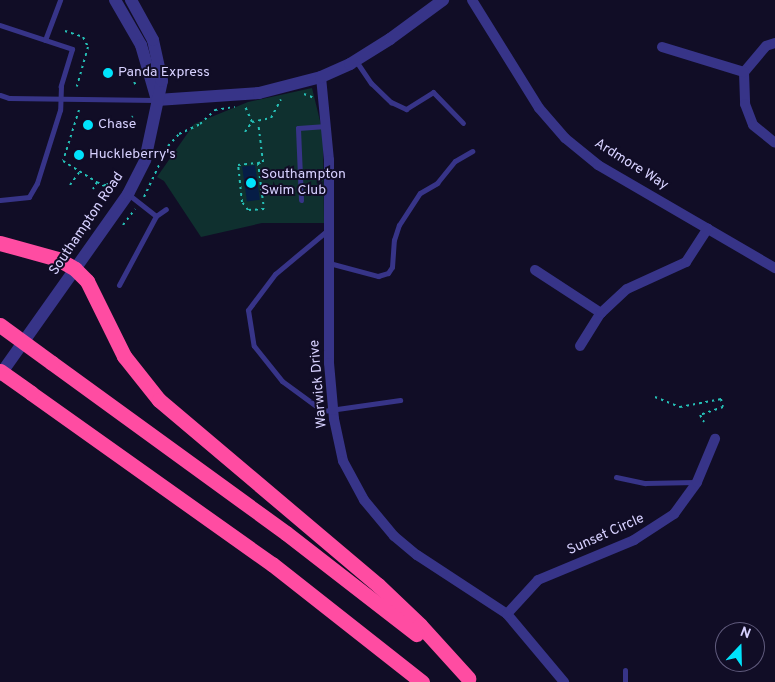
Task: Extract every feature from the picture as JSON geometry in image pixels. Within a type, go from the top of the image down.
[{"type":"highway","points":[[0,243],[58,259],[76,269],[87,281],[124,356],[159,400],[378,585],[420,624],[470,680]]},
{"type":"highway","points":[[0,325],[356,586],[470,680]]},
{"type":"highway","points":[[0,371],[264,559],[422,682]]},
{"type":"street","name":"Southampton Road","points":[[115,0],[141,45],[157,100]]},
{"type":"street","name":"Southampton Road","points":[[0,375],[128,194],[145,160],[155,123],[157,100],[162,81],[153,40],[131,0]]},
{"type":"street","points":[[157,100],[259,93],[321,77],[355,61],[443,0]]},
{"type":"street","name":"Ardmore Way","points":[[472,0],[539,108],[565,138],[598,165],[775,268]]},
{"type":"street","points":[[775,43],[766,46],[744,72],[745,104],[753,125],[775,143]]},
{"type":"street","points":[[662,47],[744,72]]},
{"type":"street","name":"Warwick Drive","points":[[321,77],[326,126],[330,263],[328,321],[333,410],[344,460],[364,500],[416,555],[507,614],[564,682]]},
{"type":"street","points":[[580,346],[601,313],[627,289],[686,262],[708,228]]},
{"type":"street","points":[[535,270],[601,313]]},
{"type":"street","name":"Sunset Circle","points":[[507,614],[538,580],[655,529],[674,514],[697,482],[715,439]]},
{"type":"lane","points":[[45,40],[60,0]]},
{"type":"lane","points":[[0,25],[72,49],[60,98],[60,110],[37,183],[29,197],[0,200]]},
{"type":"lane","points":[[355,61],[371,83],[391,102],[406,109],[433,92],[462,123]]},
{"type":"lane","points":[[0,95],[157,100]]},
{"type":"lane","points":[[301,200],[298,128],[326,126]]},
{"type":"lane","points":[[330,263],[378,276],[388,273],[392,267],[394,240],[400,225],[420,193],[437,183],[455,161],[472,151]]},
{"type":"lane","points":[[128,194],[156,216]]},
{"type":"lane","points":[[119,285],[156,216],[166,209]]},
{"type":"lane","points":[[329,229],[275,274],[248,310],[254,346],[282,381],[313,406],[324,411],[400,400]]},
{"type":"lane","points":[[616,478],[645,483],[697,482]]},
{"type":"lane","points":[[625,670],[625,682]]},
{"type":"path","points":[[65,31],[83,37],[88,47],[77,86]]},
{"type":"path","points":[[301,95],[311,93],[314,102]]},
{"type":"path","points":[[271,101],[287,98]]},
{"type":"path","points":[[252,122],[258,123],[270,118],[281,99]]},
{"type":"path","points":[[123,225],[140,203],[168,146],[179,134],[200,124],[215,110],[252,105]]},
{"type":"path","points":[[245,106],[252,122]]},
{"type":"path","points":[[79,110],[63,161],[104,186],[107,182],[112,189]]},
{"type":"path","points":[[245,132],[252,122]]},
{"type":"path","points":[[258,123],[263,162],[238,165],[242,202],[248,210],[264,209],[258,163]]},
{"type":"path","points":[[70,185],[80,171]]},
{"type":"path","points":[[93,189],[97,182]]},
{"type":"path","points":[[655,397],[680,407],[721,399],[723,407],[700,415],[704,422]]},
{"type":"green space","points":[[312,88],[323,133],[324,223],[262,223],[201,237],[164,181],[157,177],[194,124],[248,102]]},
{"type":"water","name":"Southampton Swim Club","points":[[255,165],[260,200],[247,201],[242,167]]},
{"type":"place","name":"Panda Express","points":[[108,73]]},
{"type":"place","name":"Chase","points":[[88,125]]},
{"type":"place","name":"Huckleberry's","points":[[79,155]]},
{"type":"place","name":"Southampton Swim Club","points":[[251,183]]}]
